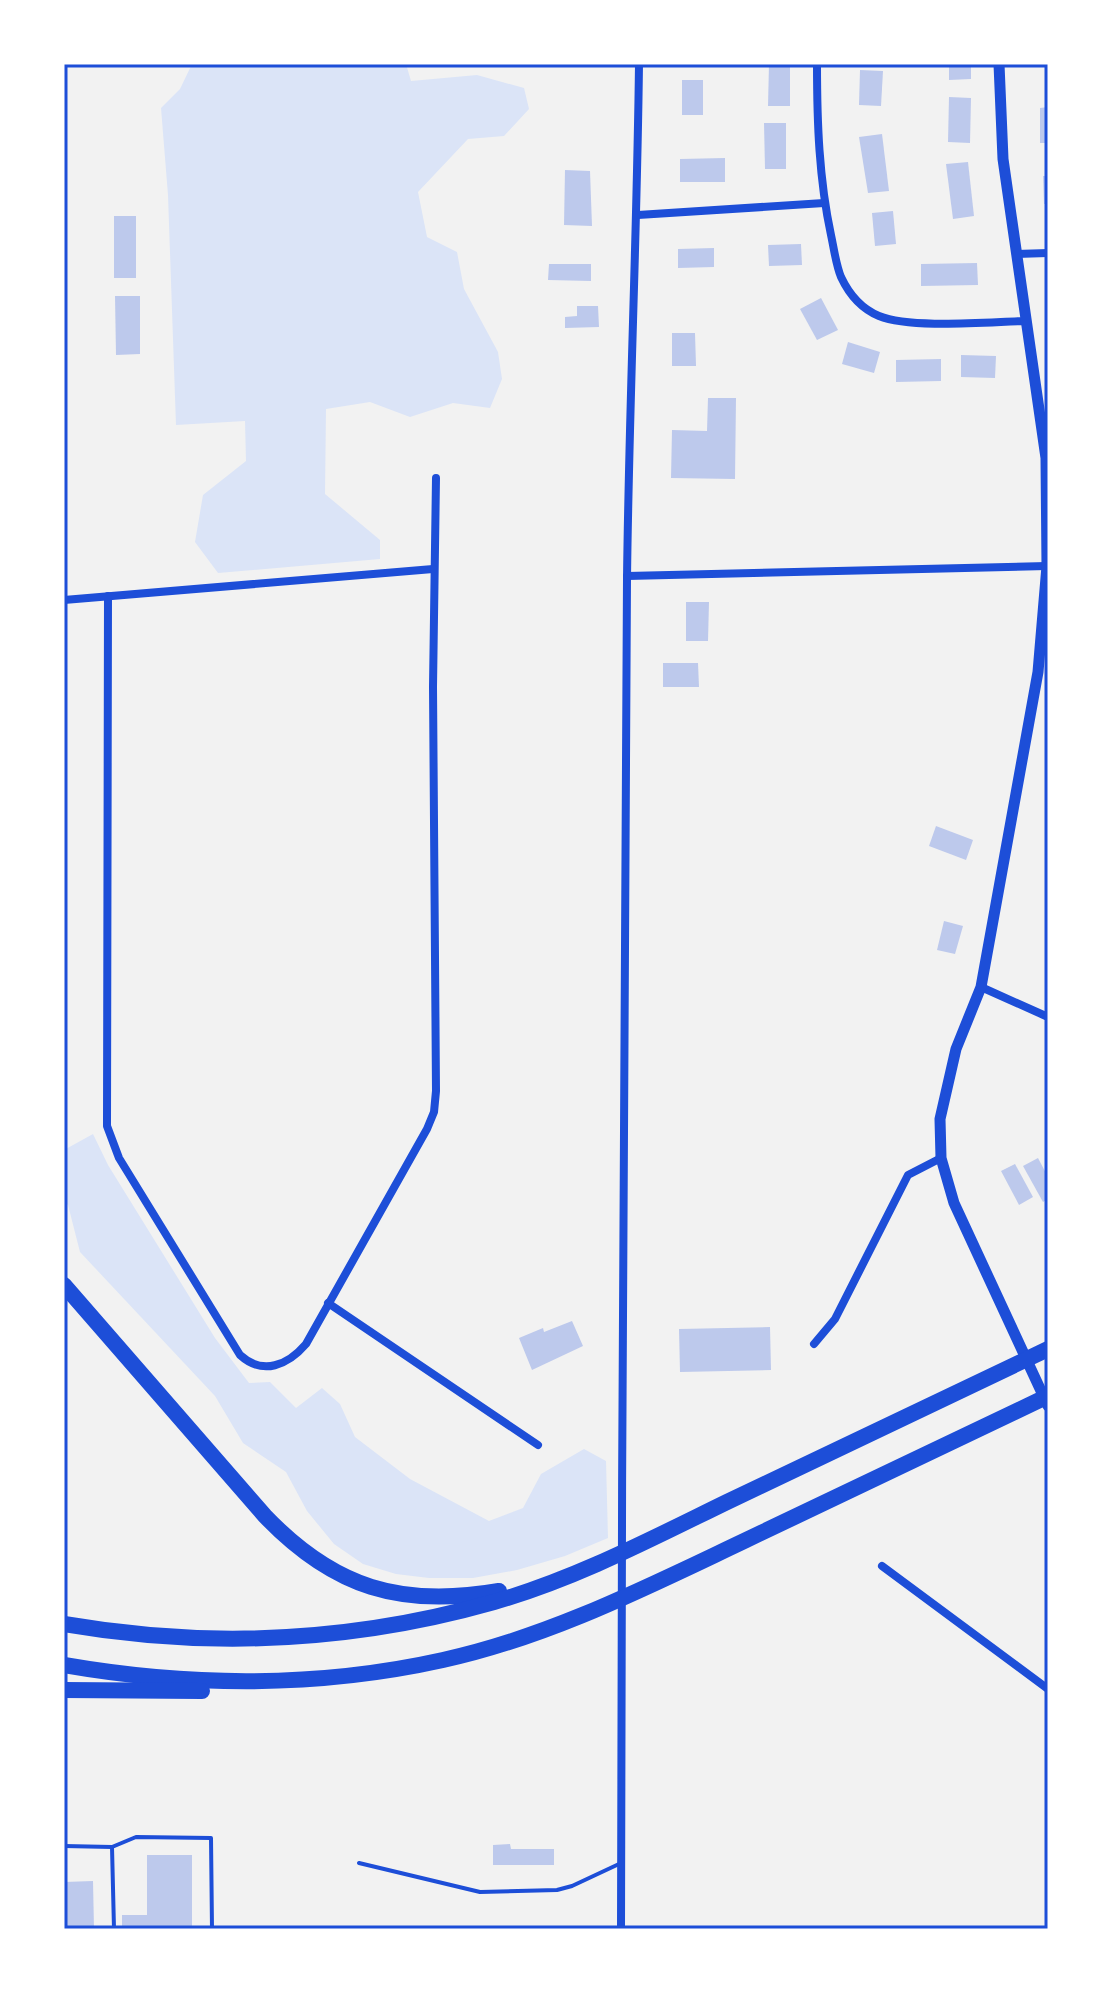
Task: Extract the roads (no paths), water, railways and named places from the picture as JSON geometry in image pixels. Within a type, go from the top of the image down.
[{"type":"highway","points":[[64,1285],[265,1516],[300,1551],[322,1565],[367,1587],[417,1597],[445,1598],[552,1582]]},
{"type":"highway","points":[[64,1624],[162,1637],[219,1640],[332,1635],[445,1615],[497,1601],[552,1582],[632,1547],[1048,1349]]},
{"type":"highway","points":[[64,1690],[231,1691],[430,1663],[489,1648],[538,1632],[670,1577],[1048,1396]]},
{"type":"highway","points":[[64,1665],[109,1673],[197,1681],[295,1682]]},
{"type":"street","points":[[621,1929],[627,576],[638,215],[639,64]]},
{"type":"street","points":[[817,64],[817,118],[824,203],[841,276],[861,305],[878,316],[901,323],[1026,321]]},
{"type":"street","points":[[999,64],[1003,159],[1026,321],[1043,408],[1047,566],[1038,672],[981,987],[956,1049],[945,1089],[940,1119],[941,1158],[954,1203],[1048,1406]]},
{"type":"street","points":[[638,215],[824,203]]},
{"type":"street","points":[[1016,254],[1048,253]]},
{"type":"street","points":[[108,596],[106,1114],[110,1137],[119,1158],[177,1256],[240,1355],[262,1367],[289,1361],[306,1344],[427,1129],[435,1102],[433,569],[436,478]]},
{"type":"street","points":[[627,576],[1047,566]]},
{"type":"street","points":[[64,600],[433,569]]},
{"type":"street","points":[[981,987],[1048,1017]]},
{"type":"street","points":[[814,1344],[835,1319],[908,1175],[941,1158]]},
{"type":"street","points":[[328,1303],[538,1445]]},
{"type":"street","points":[[882,1566],[1048,1689]]},
{"type":"lane","points":[[64,1846],[112,1847],[136,1837],[211,1838],[212,1929]]},
{"type":"lane","points":[[112,1847],[114,1929]]},
{"type":"lane","points":[[359,1863],[480,1892],[557,1890],[621,1863]]}]
